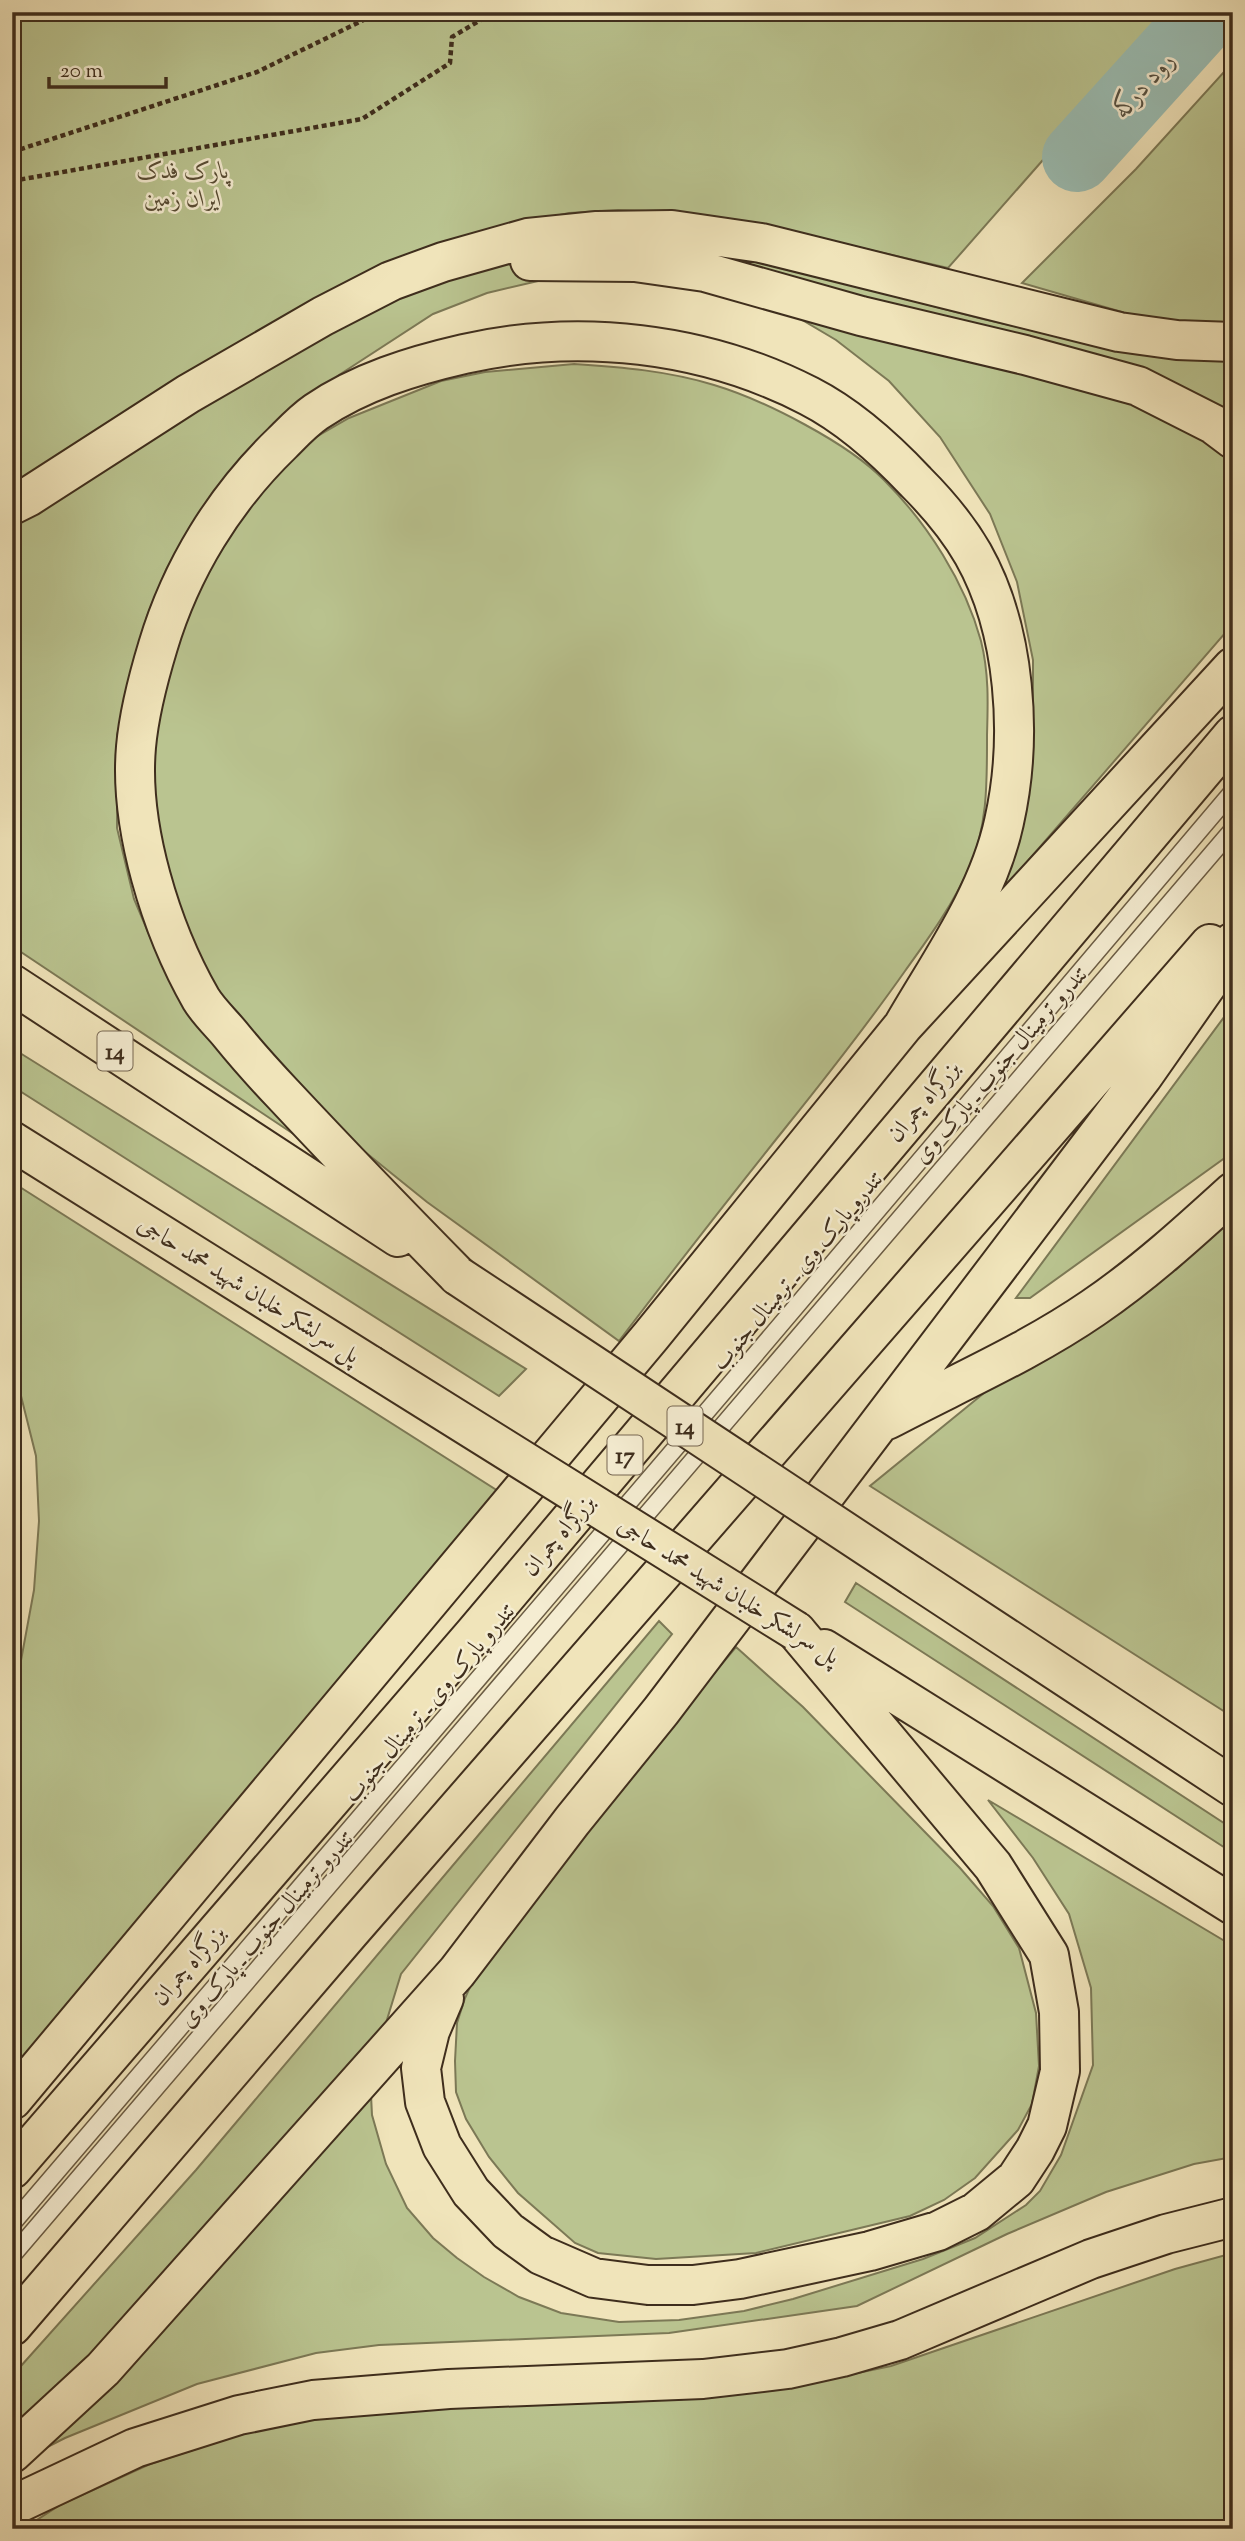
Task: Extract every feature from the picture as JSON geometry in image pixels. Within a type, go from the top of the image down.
[{"type":"highway","points":[[12,505],[188,394],[323,316],[391,281],[443,262],[528,237],[672,230],[761,243],[1119,332],[1177,340],[1233,342]]},
{"type":"highway","points":[[443,262],[635,262],[705,272],[861,316],[1025,355],[1138,386],[1213,424],[1233,439]]},
{"type":"highway","points":[[458,1276],[274,1084],[203,1003],[155,891],[142,841],[136,750],[141,715],[166,619],[191,564],[230,499],[266,458],[309,416],[346,394],[390,374],[438,360],[530,342],[637,344],[678,350],[769,378],[812,398],[856,426],[898,462],[936,503],[972,552],[998,618],[1010,673],[1014,716],[1012,764],[1005,820],[993,861],[969,912],[903,1026]]},
{"type":"highway","points":[[12,2100],[642,1347],[903,1026],[1233,667]]},
{"type":"highway","name":"بزرگراه چمران","points":[[12,2169],[474,1634],[1233,735]]},
{"type":"highway","points":[[12,2326],[349,1933],[1233,917]]},
{"type":"highway","points":[[12,2453],[103,2369],[457,1972],[572,1821],[661,1711],[1143,1076],[1213,976],[1233,942]]},
{"type":"highway","name":"14","points":[[12,984],[1233,1787]]},
{"type":"highway","name":"پل سرلشکر خلبان شهید محمد حاجی","points":[[12,1141],[1233,1905]]},
{"type":"highway","points":[[879,1424],[1043,1339],[1092,1309],[1144,1270],[1233,1192]]},
{"type":"highway","points":[[457,1972],[430,2031],[421,2068],[425,2102],[442,2146],[471,2192],[508,2231],[541,2255],[594,2278],[648,2284],[693,2285],[740,2279],[870,2251],[938,2231],[976,2212],[1016,2179],[1047,2126],[1060,2071],[1059,2012],[1049,1955],[993,1866],[796,1632]]},
{"type":"highway","points":[[12,2506],[135,2448],[239,2415],[313,2400],[449,2389],[703,2379],[789,2369],[842,2357],[900,2340],[1091,2259],[1166,2234],[1233,2217]]},
{"type":"lane","name":"تندرو پارک وی ـ ترمینال جنوب","points":[[12,2224],[731,1383],[1233,790]]},
{"type":"lane","name":"تندرو ترمینال جنوب ـ پارک وی","points":[[12,2256],[379,1831],[964,1141],[1233,829]]},
{"type":"path","points":[[12,152],[257,72],[380,12]]},
{"type":"path","points":[[12,181],[362,120],[450,63],[452,37],[494,12]]},
{"type":"green space","name":"پارک فدک ایران زمین","points":[[12,12],[1173,12],[948,268],[801,234],[674,212],[618,210],[569,213],[509,226],[12,489]]},
{"type":"green space","points":[[1233,62],[1233,325],[1146,319],[1022,283],[1136,169]]},
{"type":"green space","points":[[737,255],[983,319],[1135,354],[1233,360],[1233,624],[981,915],[1017,832],[1033,741],[1033,660],[1017,582],[990,514],[940,437],[889,381],[836,340],[792,314],[706,284],[584,276],[538,281],[487,293],[433,314],[339,375],[289,417],[191,525],[166,570],[147,616],[117,735],[117,828],[134,899],[156,951],[181,993],[325,1155],[12,946],[12,525],[243,381],[357,317],[413,291],[504,261]]},
{"type":"green space","points":[[574,364],[662,373],[697,380],[734,392],[804,424],[868,466],[915,515],[955,575],[981,641],[987,688],[983,820],[975,852],[955,895],[931,934],[861,1031],[619,1341],[427,1202],[344,1135],[232,1014],[199,961],[159,850],[151,748],[159,697],[198,587],[264,483],[297,448],[349,418],[441,381],[485,372]]},
{"type":"green space","points":[[1233,1005],[1233,1152],[1030,1298],[1016,1298]]},
{"type":"green space","points":[[12,1048],[526,1369],[499,1396],[12,1086]]},
{"type":"green space","points":[[12,1182],[498,1491],[12,2074],[12,1709],[34,1590],[39,1521],[36,1456],[12,1360]]},
{"type":"green space","points":[[1233,1216],[1233,1717],[870,1486],[1000,1380]]},
{"type":"green space","points":[[856,1583],[1233,1829],[1233,1853],[845,1602]]},
{"type":"green space","points":[[659,1621],[672,1634],[401,1974],[370,2075],[372,2115],[386,2164],[407,2208],[433,2238],[484,2277],[519,2297],[561,2313],[619,2322],[679,2320],[744,2311],[793,2299],[923,2259],[975,2238],[1026,2205],[1040,2191],[1061,2155],[1093,2065],[1091,1988],[1069,1914],[1033,1858],[988,1800],[1233,1946],[1233,2157],[1194,2164],[1106,2192],[1007,2234],[857,2306],[669,2333],[379,2345],[316,2353],[197,2384],[65,2438],[12,2465],[12,2376],[196,2170]]},
{"type":"green space","points":[[736,1647],[803,1707],[960,1868],[993,1906],[1019,1948],[1036,2013],[1039,2066],[1032,2104],[1018,2130],[975,2178],[944,2200],[910,2216],[756,2253],[656,2259],[598,2253],[575,2243],[518,2193],[489,2157],[466,2119],[456,2092],[457,2023],[475,1976],[574,1841]]},
{"type":"green space","points":[[1233,2253],[1233,2529],[23,2529],[60,2505],[150,2464],[248,2432],[301,2421],[378,2413],[476,2406],[630,2402],[776,2390],[891,2366],[1175,2269]]},
{"type":"waterway","name":"رود درکه","points":[[1077,157],[1208,12]]}]
